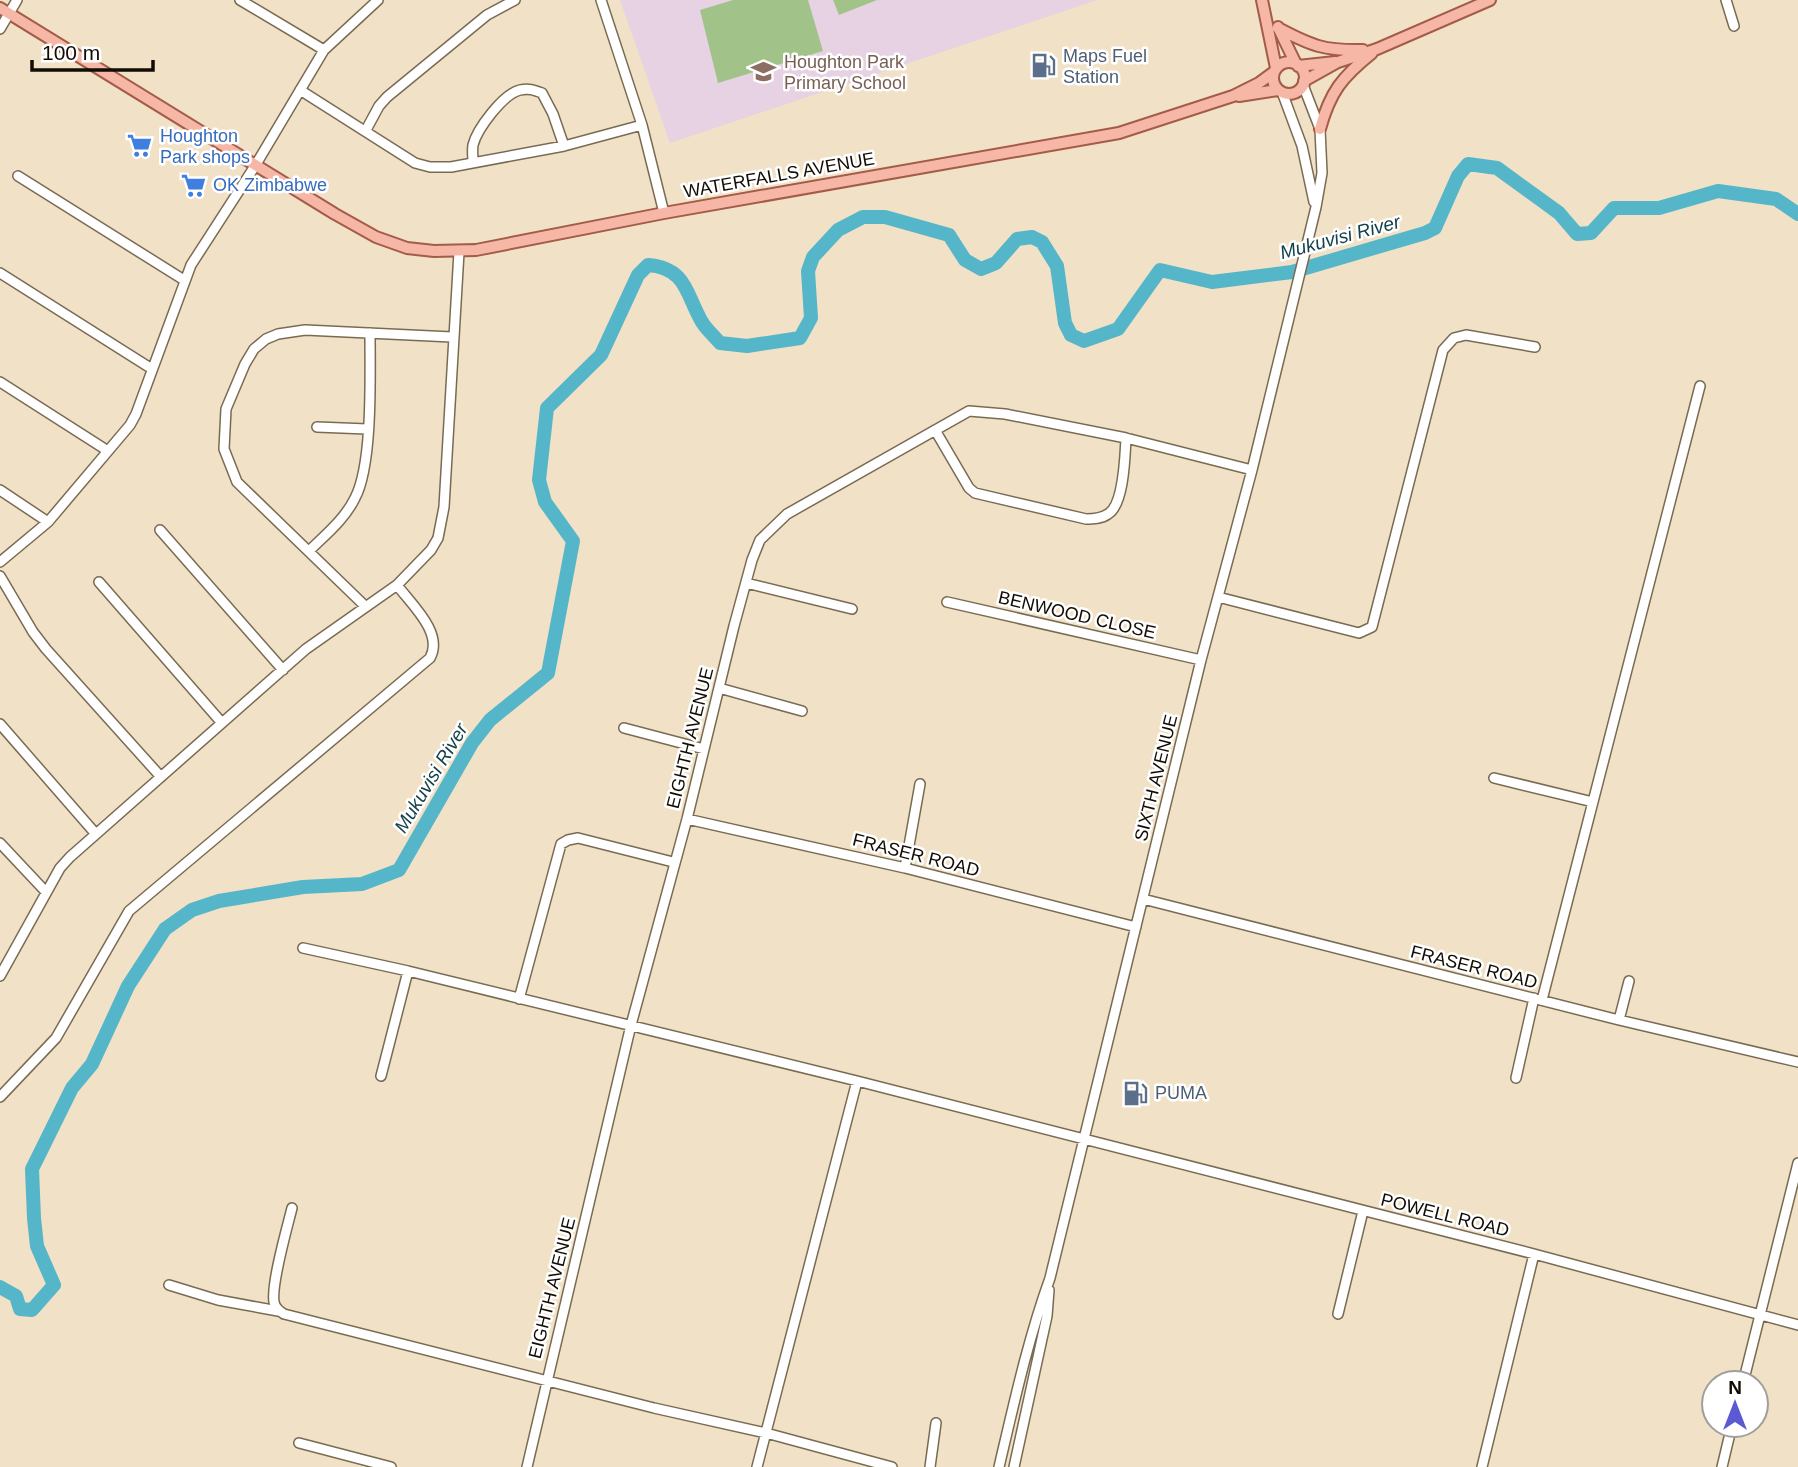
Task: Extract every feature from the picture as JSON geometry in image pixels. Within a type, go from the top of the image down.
[{"type":"main road","points":[[1262,2],[1275,70],[1273,82],[1280,91],[1296,92],[1304,83],[1338,62],[1377,49],[1490,0]]},
{"type":"main road","points":[[1262,2],[1302,70],[1304,83]]},
{"type":"main road","name":"WATERFALLS AVENUE","points":[[4,11],[335,214],[391,243],[421,251],[459,252],[498,246],[664,213],[1119,133],[1233,96],[1259,83],[1275,70]]},
{"type":"main road","points":[[1278,28],[1328,50],[1377,49]]},
{"type":"main road","points":[[1320,130],[1336,87],[1352,69],[1377,49]]},
{"type":"main road","points":[[1275,70],[1285,63],[1297,65],[1338,62]]},
{"type":"main road","name":"WATERFALLS AVENUE","points":[[1233,96],[1280,91]]},
{"type":"street","points":[[0,29],[4,11],[18,0]]},
{"type":"street","points":[[240,0],[324,50]]},
{"type":"street","points":[[0,562],[48,522],[130,425],[191,265],[255,166],[324,50],[378,0]]},
{"type":"street","points":[[366,130],[387,97],[487,15],[514,0]]},
{"type":"street","points":[[601,0],[642,125],[664,213]]},
{"type":"street","points":[[1726,0],[1734,26]]},
{"type":"street","name":"SIXTH AVENUE","points":[[1050,1278],[1201,660],[1252,470],[1316,207],[1322,173],[1320,130],[1304,83]]},
{"type":"street","points":[[472,162],[472,147],[486,122],[507,97],[524,89],[542,93],[553,114],[564,146]]},
{"type":"street","points":[[300,90],[415,163],[430,167],[564,146],[642,125]]},
{"type":"street","points":[[1280,91],[1302,146],[1316,207]]},
{"type":"street","points":[[18,176],[184,280]]},
{"type":"street","points":[[2,969],[60,867],[95,833],[315,642],[397,585],[431,550],[442,523],[459,252]]},
{"type":"street","points":[[0,273],[152,369]]},
{"type":"street","points":[[365,606],[237,482],[224,449],[226,410],[245,364],[254,349],[265,339],[290,331],[452,337]]},
{"type":"street","points":[[309,551],[347,512],[363,472],[370,333]]},
{"type":"street","points":[[1217,597],[1359,633],[1368,630],[1374,623],[1443,350],[1454,338],[1466,335],[1535,347]]},
{"type":"street","points":[[0,382],[108,450]]},
{"type":"street","points":[[1516,1078],[1593,802],[1700,386]]},
{"type":"street","name":"EIGHTH AVENUE","points":[[527,1467],[631,1025],[673,862],[687,819],[756,545],[764,534],[787,514],[965,412],[980,410],[1126,438],[1252,470]]},
{"type":"street","points":[[317,427],[367,429]]},
{"type":"street","points":[[935,430],[969,488],[975,493],[1086,519],[1101,517],[1113,509],[1124,474],[1126,438]]},
{"type":"street","points":[[0,490],[48,522]]},
{"type":"street","points":[[160,530],[283,670]]},
{"type":"street","points":[[0,576],[46,649],[161,777]]},
{"type":"street","points":[[99,582],[222,723]]},
{"type":"street","points":[[746,583],[852,609]]},
{"type":"street","points":[[0,1097],[56,1038],[119,924],[129,911],[429,658],[434,645],[431,632],[397,585]]},
{"type":"street","name":"BENWOOD CLOSE","points":[[947,602],[1201,660]]},
{"type":"street","points":[[719,688],[802,711]]},
{"type":"street","points":[[0,724],[95,833]]},
{"type":"street","points":[[624,728],[704,749]]},
{"type":"street","points":[[1494,778],[1593,802]]},
{"type":"street","points":[[905,868],[920,784]]},
{"type":"street","name":"FRASER ROAD","points":[[687,819],[905,868],[1136,928]]},
{"type":"street","points":[[519,999],[561,844],[568,839],[578,838],[673,862]]},
{"type":"street","points":[[0,843],[46,892]]},
{"type":"street","name":"FRASER ROAD","points":[[1143,899],[1619,1020],[1798,1062]]},
{"type":"street","name":"POWELL ROAD","points":[[303,948],[857,1080],[1534,1254],[1798,1325]]},
{"type":"street","points":[[381,1076],[408,971]]},
{"type":"street","points":[[1619,1020],[1629,981]]},
{"type":"street","points":[[757,1467],[857,1080]]},
{"type":"street","points":[[1747,1369],[1798,1163]]},
{"type":"street","points":[[278,1311],[274,1303],[278,1268],[292,1208]]},
{"type":"street","points":[[1338,1314],[1363,1211]]},
{"type":"street","points":[[1482,1467],[1534,1254]]},
{"type":"street","points":[[999,1467],[1023,1365],[1050,1278]]},
{"type":"street","points":[[1014,1467],[1047,1316],[1050,1278]]},
{"type":"street","points":[[169,1285],[218,1300],[278,1311],[892,1467]]},
{"type":"street","points":[[930,1467],[936,1423]]},
{"type":"street","points":[[1722,1467],[1729,1439]]},
{"type":"street","points":[[299,1443],[391,1467]]},
{"type":"shaded area","name":"Houghton Park Primary School","points":[[620,0],[1097,0],[670,143]]},
{"type":"green space","points":[[733,0],[808,0],[823,51],[718,83],[700,10]]},
{"type":"green space","points":[[833,0],[877,0],[839,15]]},
{"type":"waterway","name":"Mukuvisi River","points":[[0,1287],[16,1296],[20,1309],[32,1310],[54,1285],[37,1246],[32,1169],[72,1088],[92,1064],[128,986],[165,929],[192,910],[219,901],[303,887],[362,884],[399,870],[472,743],[490,720],[548,673],[573,541],[545,502],[539,480],[547,408],[601,355],[638,275],[648,265],[661,267],[678,277],[704,325],[720,343],[747,346],[800,338],[811,318],[808,271],[813,257],[838,230],[863,217],[885,217],[949,235],[965,260],[981,269],[996,263],[1017,239],[1032,237],[1042,242],[1057,266],[1065,323],[1071,335],[1084,341],[1118,329],[1160,270],[1212,282],[1292,272],[1425,233],[1435,228],[1458,176],[1468,164],[1497,168],[1559,213],[1577,234],[1591,233],[1614,208],[1659,208],[1718,191],[1776,199],[1798,214]]},
{"type":"place","name":"Maps Fuel Station","points":[[1043,66]]},
{"type":"place","name":"Houghton Park Primary School","points":[[764,72]]},
{"type":"place","name":"Houghton Park shops","points":[[140,146]]},
{"type":"place","name":"OK Zimbabwe","points":[[193,185]]},
{"type":"place","name":"PUMA","points":[[1135,1093]]}]
